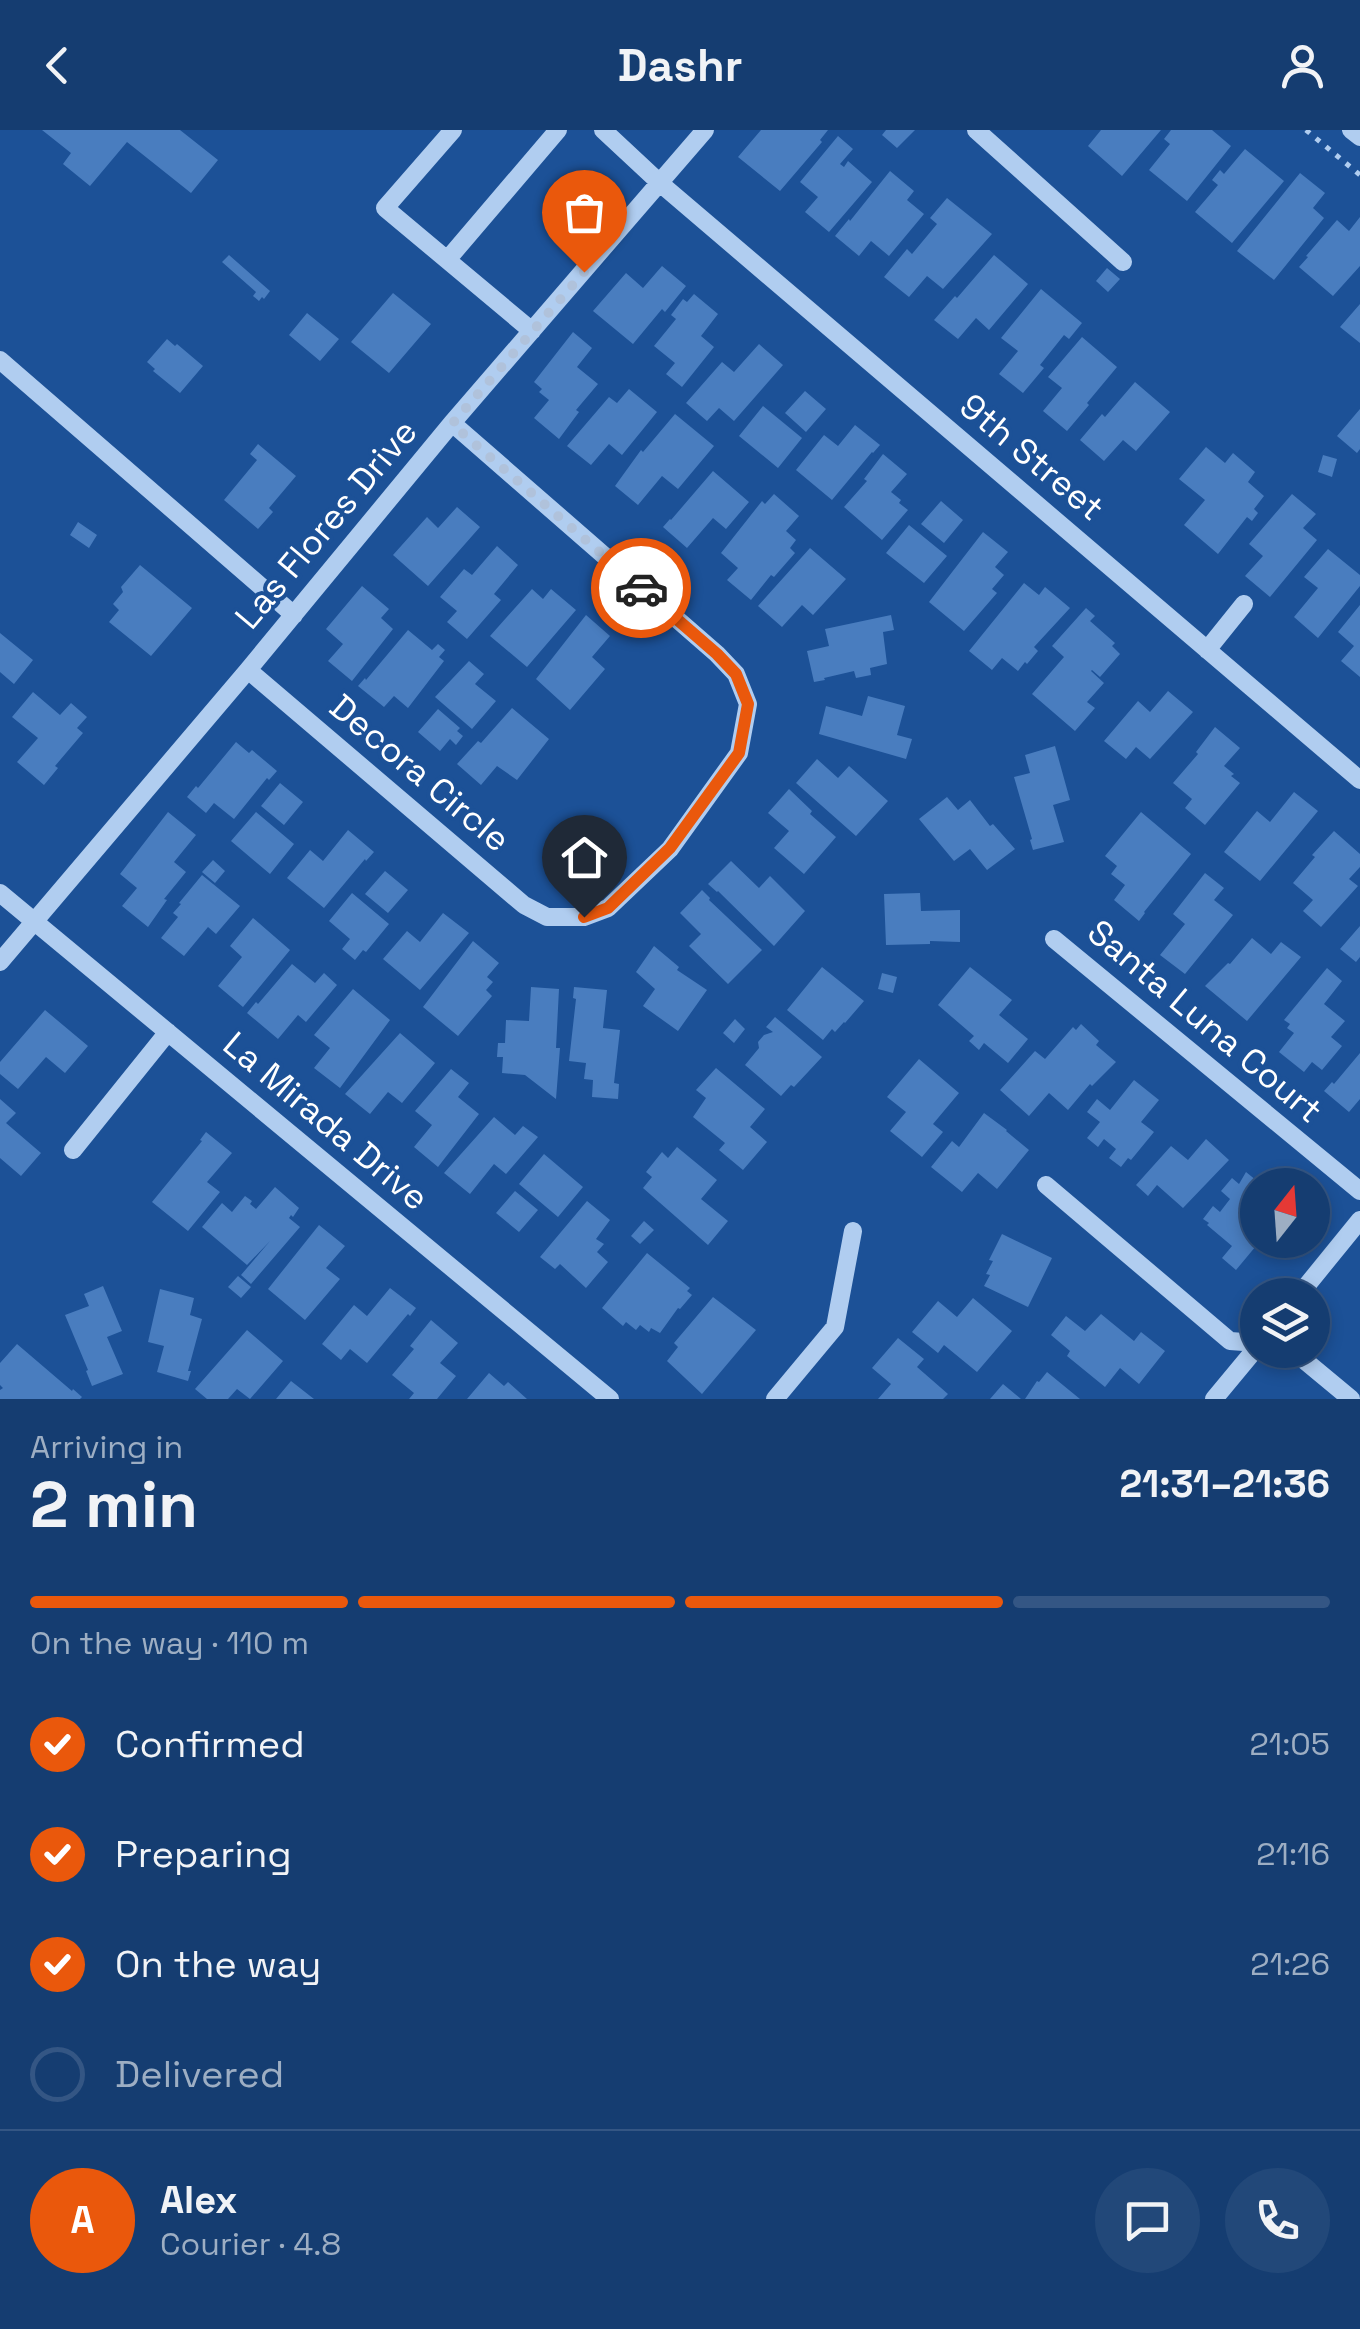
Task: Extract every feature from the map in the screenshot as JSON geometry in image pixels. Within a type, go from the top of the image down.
[{"type":"street","points":[[453,130],[385,208],[532,332]]},
{"type":"street","points":[[447,260],[558,130]]},
{"type":"street","name":"9th Street","points":[[603,130],[661,184],[1360,780]]},
{"type":"street","name":"Las Flores Drive","points":[[0,962],[705,130]]},
{"type":"street","points":[[976,130],[1123,262]]},
{"type":"street","points":[[1352,130],[1360,137]]},
{"type":"street","points":[[0,360],[294,615]]},
{"type":"street","name":"Decora Circle","points":[[248,670],[524,904],[547,917],[584,917],[608,908],[670,848],[739,753],[748,704],[736,674],[452,424]]},
{"type":"street","points":[[1207,650],[1244,604]]},
{"type":"street","name":"La Mirada Drive","points":[[0,893],[610,1399]]},
{"type":"street","name":"Santa Luna Court","points":[[1054,939],[1360,1192]]},
{"type":"street","points":[[73,1150],[168,1032]]},
{"type":"street","points":[[1046,1185],[1230,1341],[1240,1342]]},
{"type":"street","points":[[1313,1278],[1360,1220]]},
{"type":"street","points":[[775,1399],[835,1327],[854,1231]]},
{"type":"street","points":[[1214,1399],[1240,1366]]},
{"type":"street","points":[[1314,1368],[1351,1399]]},
{"type":"path","points":[[1306,130],[1360,175]]},
{"type":"building","points":[[42,130],[180,130],[218,160],[191,193],[127,142],[90,186],[63,164],[71,153]]},
{"type":"building","points":[[761,130],[828,130],[780,191],[738,157]]},
{"type":"building","points":[[886,130],[915,130],[897,148],[882,135]]},
{"type":"building","points":[[1101,130],[1161,130],[1122,176],[1088,146]]},
{"type":"building","points":[[1171,130],[1212,130],[1231,146],[1187,201],[1149,170],[1170,144],[1164,139]]},
{"type":"building","points":[[838,136],[853,149],[840,164],[844,167],[848,161],[872,182],[829,232],[805,212],[818,197],[800,182]]},
{"type":"building","points":[[1245,149],[1284,181],[1232,243],[1195,212],[1218,185],[1212,180],[1220,170],[1224,174]]},
{"type":"building","points":[[890,171],[914,191],[907,200],[924,214],[889,256],[871,241],[859,256],[835,236]]},
{"type":"building","points":[[1300,173],[1325,193],[1313,208],[1324,218],[1274,280],[1237,251]]},
{"type":"building","points":[[947,198],[992,234],[943,289],[927,276],[909,297],[884,277],[907,249],[912,254],[937,224],[930,218]]},
{"type":"building","points":[[1360,217],[1360,266],[1333,296],[1299,267],[1337,220],[1349,231]]},
{"type":"building","points":[[229,255],[270,291],[264,299],[259,301],[253,296],[256,292],[222,262]]},
{"type":"building","points":[[994,255],[1028,284],[989,330],[976,318],[958,339],[934,320]]},
{"type":"building","points":[[662,266],[686,286],[633,344],[593,311],[626,273],[643,288]]},
{"type":"building","points":[[1107,268],[1120,279],[1108,292],[1096,281]]},
{"type":"building","points":[[1041,289],[1082,323],[1069,339],[1064,335],[1023,393],[999,374],[1018,351],[1001,338]]},
{"type":"building","points":[[393,293],[431,324],[389,373],[351,342]]},
{"type":"building","points":[[694,294],[718,314],[701,336],[714,347],[682,387],[666,374],[675,363],[654,346],[676,319],[671,315],[683,299],[687,302]]},
{"type":"building","points":[[1360,304],[1360,343],[1340,327]]},
{"type":"building","points":[[307,313],[339,339],[320,361],[289,335]]},
{"type":"building","points":[[573,332],[592,348],[577,367],[598,384],[559,439],[534,418],[549,400],[534,382]]},
{"type":"building","points":[[1082,337],[1117,367],[1067,431],[1043,411],[1062,388],[1048,377]]},
{"type":"building","points":[[167,339],[203,366],[180,393],[147,362]]},
{"type":"building","points":[[759,344],[783,365],[734,421],[719,408],[707,421],[686,403],[722,362],[734,372]]},
{"type":"building","points":[[1135,382],[1170,412],[1136,451],[1123,440],[1104,461],[1080,440]]},
{"type":"building","points":[[629,389],[657,412],[622,455],[609,444],[591,465],[567,446],[609,397],[617,403]]},
{"type":"building","points":[[805,391],[826,409],[806,432],[785,413]]},
{"type":"building","points":[[763,406],[802,438],[778,468],[739,436]]},
{"type":"building","points":[[1360,409],[1360,449],[1357,453],[1337,436]]},
{"type":"building","points":[[675,414],[714,446],[678,489],[662,476],[638,505],[615,486],[641,450]]},
{"type":"building","points":[[855,425],[880,445],[832,500],[796,470],[824,435],[838,446]]},
{"type":"building","points":[[258,444],[296,476],[269,508],[273,512],[258,529],[224,500],[257,460],[250,454]]},
{"type":"building","points":[[1206,447],[1225,463],[1233,453],[1255,472],[1248,482],[1264,496],[1254,509],[1258,513],[1252,521],[1247,517],[1218,554],[1184,525],[1205,500],[1179,479]]},
{"type":"building","points":[[883,454],[907,474],[891,492],[908,510],[882,540],[844,507],[867,481],[864,479]]},
{"type":"building","points":[[1323,455],[1337,459],[1332,477],[1318,472]]},
{"type":"building","points":[[713,471],[749,502],[726,529],[713,518],[687,548],[663,527]]},
{"type":"building","points":[[774,494],[799,516],[786,531],[796,540],[790,548],[795,553],[751,600],[727,580],[738,568],[721,553],[762,501],[765,504]]},
{"type":"building","points":[[1292,494],[1316,514],[1303,528],[1317,540],[1270,597],[1245,576],[1263,556],[1249,544]]},
{"type":"building","points":[[941,501],[963,520],[944,543],[921,524]]},
{"type":"building","points":[[457,507],[480,527],[428,586],[393,555],[427,517],[438,528]]},
{"type":"building","points":[[78,522],[97,535],[89,548],[70,535]]},
{"type":"building","points":[[909,525],[947,556],[924,583],[886,553]]},
{"type":"building","points":[[983,532],[1008,552],[995,567],[1004,575],[992,589],[997,593],[964,631],[929,602]]},
{"type":"building","points":[[497,546],[518,565],[494,594],[501,600],[467,639],[447,622],[457,611],[440,597],[464,569],[472,575]]},
{"type":"building","points":[[810,548],[846,579],[813,615],[802,605],[782,627],[758,606]]},
{"type":"building","points":[[1328,549],[1360,575],[1360,586],[1318,638],[1294,617],[1318,588],[1304,577]]},
{"type":"building","points":[[140,565],[192,608],[151,656],[109,622],[119,610],[113,604],[123,592],[121,587]]},
{"type":"building","points":[[1024,583],[1039,595],[1045,587],[1070,608],[1034,647],[1038,651],[1027,664],[1018,671],[1002,658],[992,670],[969,651]]},
{"type":"building","points":[[362,586],[389,609],[381,618],[393,629],[352,681],[328,661],[343,644],[326,629]]},
{"type":"building","points":[[532,589],[543,599],[551,589],[576,610],[527,667],[490,636]]},
{"type":"building","points":[[1360,605],[1360,677],[1341,661],[1354,646],[1338,632]]},
{"type":"building","points":[[1086,608],[1095,616],[1090,621],[1115,643],[1112,646],[1120,654],[1100,677],[1091,671],[1104,683],[1087,702],[1095,708],[1075,731],[1032,694],[1064,657],[1052,646]]},
{"type":"building","points":[[586,615],[610,636],[592,657],[605,669],[570,710],[536,679]]},
{"type":"building","points":[[891,615],[894,630],[883,632],[887,664],[870,668],[871,675],[856,678],[854,671],[814,682],[807,651],[829,646],[825,629]]},
{"type":"building","points":[[408,630],[432,650],[438,644],[445,650],[439,657],[444,661],[408,708],[394,696],[384,707],[358,686]]},
{"type":"building","points":[[0,633],[33,660],[14,684],[0,672]]},
{"type":"building","points":[[469,661],[484,674],[475,684],[496,701],[472,729],[435,697]]},
{"type":"building","points":[[1168,691],[1193,712],[1150,759],[1136,747],[1126,759],[1104,741],[1138,701],[1150,712]]},
{"type":"building","points":[[33,692],[60,715],[71,703],[87,717],[77,728],[83,733],[44,785],[17,762],[38,738],[12,717]]},
{"type":"building","points":[[868,696],[905,706],[897,735],[912,739],[906,759],[819,734],[826,706],[862,716]]},
{"type":"building","points":[[512,708],[549,739],[517,780],[497,766],[481,785],[457,764]]},
{"type":"building","points":[[438,709],[460,728],[457,731],[463,736],[456,745],[450,739],[440,751],[418,732]]},
{"type":"building","points":[[1215,727],[1240,748],[1224,766],[1240,783],[1205,825],[1185,808],[1192,799],[1173,783]]},
{"type":"building","points":[[236,742],[277,771],[234,819],[214,803],[206,813],[187,797]]},
{"type":"building","points":[[1055,746],[1070,800],[1053,805],[1064,842],[1033,850],[1014,777],[1030,773],[1025,755]]},
{"type":"building","points":[[817,759],[838,778],[849,766],[888,801],[856,836],[796,783]]},
{"type":"building","points":[[280,783],[303,802],[284,825],[261,806]]},
{"type":"building","points":[[789,789],[836,837],[804,874],[774,848],[789,831],[768,813]]},
{"type":"building","points":[[1294,792],[1318,811],[1260,881],[1224,852],[1257,811],[1270,822]]},
{"type":"building","points":[[947,797],[958,810],[970,800],[1015,849],[987,870],[970,849],[954,861],[919,819]]},
{"type":"building","points":[[168,812],[196,835],[174,862],[186,872],[148,927],[122,906],[137,888],[120,874]]},
{"type":"building","points":[[256,812],[294,844],[270,874],[231,841]]},
{"type":"building","points":[[1141,812],[1191,854],[1139,921],[1114,900],[1125,885],[1111,874],[1117,866],[1105,856]]},
{"type":"building","points":[[348,830],[374,852],[324,908],[287,878],[310,850],[323,861]]},
{"type":"building","points":[[1334,831],[1360,854],[1360,867],[1349,879],[1358,886],[1321,927],[1303,911],[1313,900],[1293,883]]},
{"type":"building","points":[[213,860],[225,871],[215,883],[202,872]]},
{"type":"building","points":[[731,861],[759,888],[770,876],[805,911],[774,946],[708,884]]},
{"type":"building","points":[[385,871],[408,890],[388,913],[365,894]]},
{"type":"building","points":[[1205,873],[1224,888],[1214,900],[1233,915],[1185,974],[1160,955],[1185,924],[1173,914]]},
{"type":"building","points":[[202,875],[240,906],[216,934],[208,927],[184,956],[161,938],[178,917],[173,913],[179,903]]},
{"type":"building","points":[[702,890],[762,950],[728,984],[689,946],[701,934],[680,913]]},
{"type":"building","points":[[352,893],[389,924],[355,960],[342,949],[350,939],[329,921]]},
{"type":"building","points":[[920,893],[921,911],[960,910],[960,942],[886,945],[884,894]]},
{"type":"building","points":[[443,913],[469,933],[420,990],[383,959],[407,931],[420,942]]},
{"type":"building","points":[[253,918],[290,950],[243,1007],[218,986],[242,957],[230,946]]},
{"type":"building","points":[[1360,926],[1360,957],[1356,962],[1340,949]]},
{"type":"building","points":[[1252,938],[1271,954],[1281,942],[1301,957],[1247,1021],[1205,986]]},
{"type":"building","points":[[473,941],[499,963],[487,977],[493,982],[486,990],[492,996],[458,1036],[423,1007]]},
{"type":"building","points":[[654,946],[679,967],[677,970],[707,990],[678,1031],[643,1006],[655,989],[636,972]]},
{"type":"building","points":[[292,964],[315,983],[324,973],[337,985],[306,1022],[298,1015],[278,1039],[247,1013]]},
{"type":"building","points":[[822,967],[864,1001],[823,1040],[787,1010]]},
{"type":"building","points":[[970,967],[1012,1000],[999,1015],[1028,1039],[1008,1063],[984,1043],[979,1050],[969,1041],[974,1036],[938,1005]]},
{"type":"building","points":[[1327,968],[1342,981],[1324,1004],[1345,1021],[1331,1037],[1342,1046],[1322,1070],[1312,1062],[1304,1072],[1279,1052],[1294,1033],[1284,1020]]},
{"type":"building","points":[[882,973],[897,977],[893,993],[878,989]]},
{"type":"building","points":[[531,987],[559,989],[556,1099],[525,1075],[502,1073],[503,1057],[497,1057],[498,1043],[505,1043],[506,1020],[529,1021]]},
{"type":"building","points":[[574,987],[607,990],[603,1028],[620,1030],[614,1083],[619,1084],[618,1099],[592,1097],[593,1080],[584,1079],[586,1063],[569,1061]]},
{"type":"building","points":[[353,989],[390,1020],[340,1088],[314,1068],[330,1048],[314,1035]]},
{"type":"building","points":[[45,1010],[88,1046],[65,1073],[46,1057],[18,1089],[0,1074],[0,1062]]},
{"type":"building","points":[[775,1017],[822,1057],[781,1096],[745,1065],[759,1048],[758,1042],[773,1032],[766,1027]]},
{"type":"building","points":[[735,1019],[745,1029],[734,1043],[723,1033]]},
{"type":"building","points":[[1081,1024],[1099,1041],[1096,1045],[1116,1062],[1068,1110],[1049,1093],[1029,1116],[1000,1090],[1035,1051],[1045,1059],[1073,1027],[1076,1030]]},
{"type":"building","points":[[400,1033],[435,1063],[402,1103],[388,1092],[370,1114],[345,1094]]},
{"type":"building","points":[[1360,1053],[1360,1099],[1349,1112],[1324,1091]]},
{"type":"building","points":[[919,1059],[959,1093],[933,1124],[943,1132],[922,1157],[890,1131],[906,1112],[887,1097]]},
{"type":"building","points":[[716,1068],[765,1109],[750,1127],[767,1142],[743,1170],[719,1150],[725,1143],[693,1117],[706,1098],[696,1090]]},
{"type":"building","points":[[451,1069],[469,1083],[458,1097],[479,1114],[438,1167],[414,1147],[432,1125],[415,1111]]},
{"type":"building","points":[[1134,1080],[1159,1100],[1141,1122],[1154,1132],[1121,1167],[1109,1158],[1116,1149],[1104,1139],[1098,1147],[1087,1138],[1100,1122],[1087,1112],[1097,1099],[1110,1110]]},
{"type":"building","points":[[0,1099],[16,1113],[6,1123],[41,1153],[21,1176],[0,1158]]},
{"type":"building","points":[[984,1113],[1029,1150],[997,1189],[978,1173],[962,1192],[931,1167],[952,1141],[959,1147]]},
{"type":"building","points":[[494,1117],[515,1135],[523,1126],[538,1137],[506,1174],[494,1164],[470,1194],[444,1173]]},
{"type":"building","points":[[206,1132],[232,1153],[207,1182],[220,1192],[188,1231],[152,1202]]},
{"type":"building","points":[[1206,1139],[1229,1160],[1183,1208],[1157,1185],[1148,1196],[1136,1185],[1171,1146],[1188,1160]]},
{"type":"building","points":[[677,1147],[717,1180],[701,1199],[728,1221],[708,1245],[643,1188],[652,1177],[646,1172],[662,1152],[668,1158]]},
{"type":"building","points":[[544,1154],[583,1187],[558,1217],[519,1184]]},
{"type":"building","points":[[1232,1178],[1239,1184],[1240,1258],[1246,1258],[1236,1270],[1222,1258],[1232,1246],[1203,1219],[1213,1206],[1220,1212],[1230,1199],[1221,1191]]},
{"type":"building","points":[[275,1187],[299,1208],[289,1218],[300,1227],[251,1284],[241,1275],[270,1241],[247,1265],[202,1227],[222,1203],[232,1212],[245,1196],[256,1209]]},
{"type":"building","points":[[515,1191],[538,1210],[519,1232],[496,1213]]},
{"type":"building","points":[[587,1201],[610,1220],[596,1239],[604,1244],[597,1252],[608,1262],[586,1288],[560,1264],[555,1269],[540,1257]]},
{"type":"building","points":[[644,1221],[654,1230],[640,1244],[631,1236]]},
{"type":"building","points":[[319,1225],[345,1246],[326,1268],[340,1279],[305,1320],[268,1289]]},
{"type":"building","points":[[1002,1234],[1052,1258],[1028,1307],[984,1286],[993,1261],[989,1260]]},
{"type":"building","points":[[647,1253],[690,1288],[687,1291],[692,1295],[660,1333],[651,1328],[649,1332],[640,1325],[636,1330],[626,1322],[623,1326],[602,1308]]},
{"type":"building","points":[[238,1276],[251,1287],[241,1298],[228,1287]]},
{"type":"building","points":[[103,1286],[122,1331],[107,1337],[123,1374],[92,1386],[65,1315],[89,1306],[84,1294]]},
{"type":"building","points":[[390,1288],[416,1308],[367,1363],[350,1349],[341,1360],[322,1344],[354,1305],[367,1316]]},
{"type":"building","points":[[160,1289],[194,1298],[190,1315],[202,1319],[188,1381],[157,1372],[164,1346],[148,1342]]},
{"type":"building","points":[[713,1297],[756,1330],[702,1394],[667,1361],[678,1347],[674,1343]]},
{"type":"building","points":[[973,1298],[1012,1331],[977,1372],[944,1345],[938,1353],[912,1332],[938,1301],[957,1317]]},
{"type":"building","points":[[1101,1314],[1134,1341],[1141,1332],[1165,1351],[1139,1384],[1120,1368],[1105,1387],[1067,1356],[1070,1351],[1051,1335],[1066,1316],[1085,1331]]},
{"type":"building","points":[[431,1320],[458,1343],[440,1363],[456,1376],[437,1399],[409,1399],[414,1393],[392,1375]]},
{"type":"building","points":[[247,1330],[283,1361],[250,1399],[237,1389],[228,1399],[207,1399],[195,1389]]},
{"type":"building","points":[[898,1338],[924,1359],[917,1367],[948,1394],[943,1399],[878,1399],[891,1384],[872,1368]]},
{"type":"building","points":[[17,1344],[82,1397],[0,1399],[0,1363]]},
{"type":"building","points":[[1047,1372],[1080,1399],[1025,1399]]},
{"type":"building","points":[[489,1373],[504,1386],[508,1382],[527,1399],[467,1399]]},
{"type":"building","points":[[291,1381],[314,1399],[276,1399]]},
{"type":"building","points":[[1003,1384],[1021,1399],[990,1399]]},
{"type":"way so far","points":[[584,272],[452,424],[641,588]]},
{"type":"route","points":[[584,917],[608,908],[670,848],[739,753],[748,704],[736,674],[641,588]]}]
